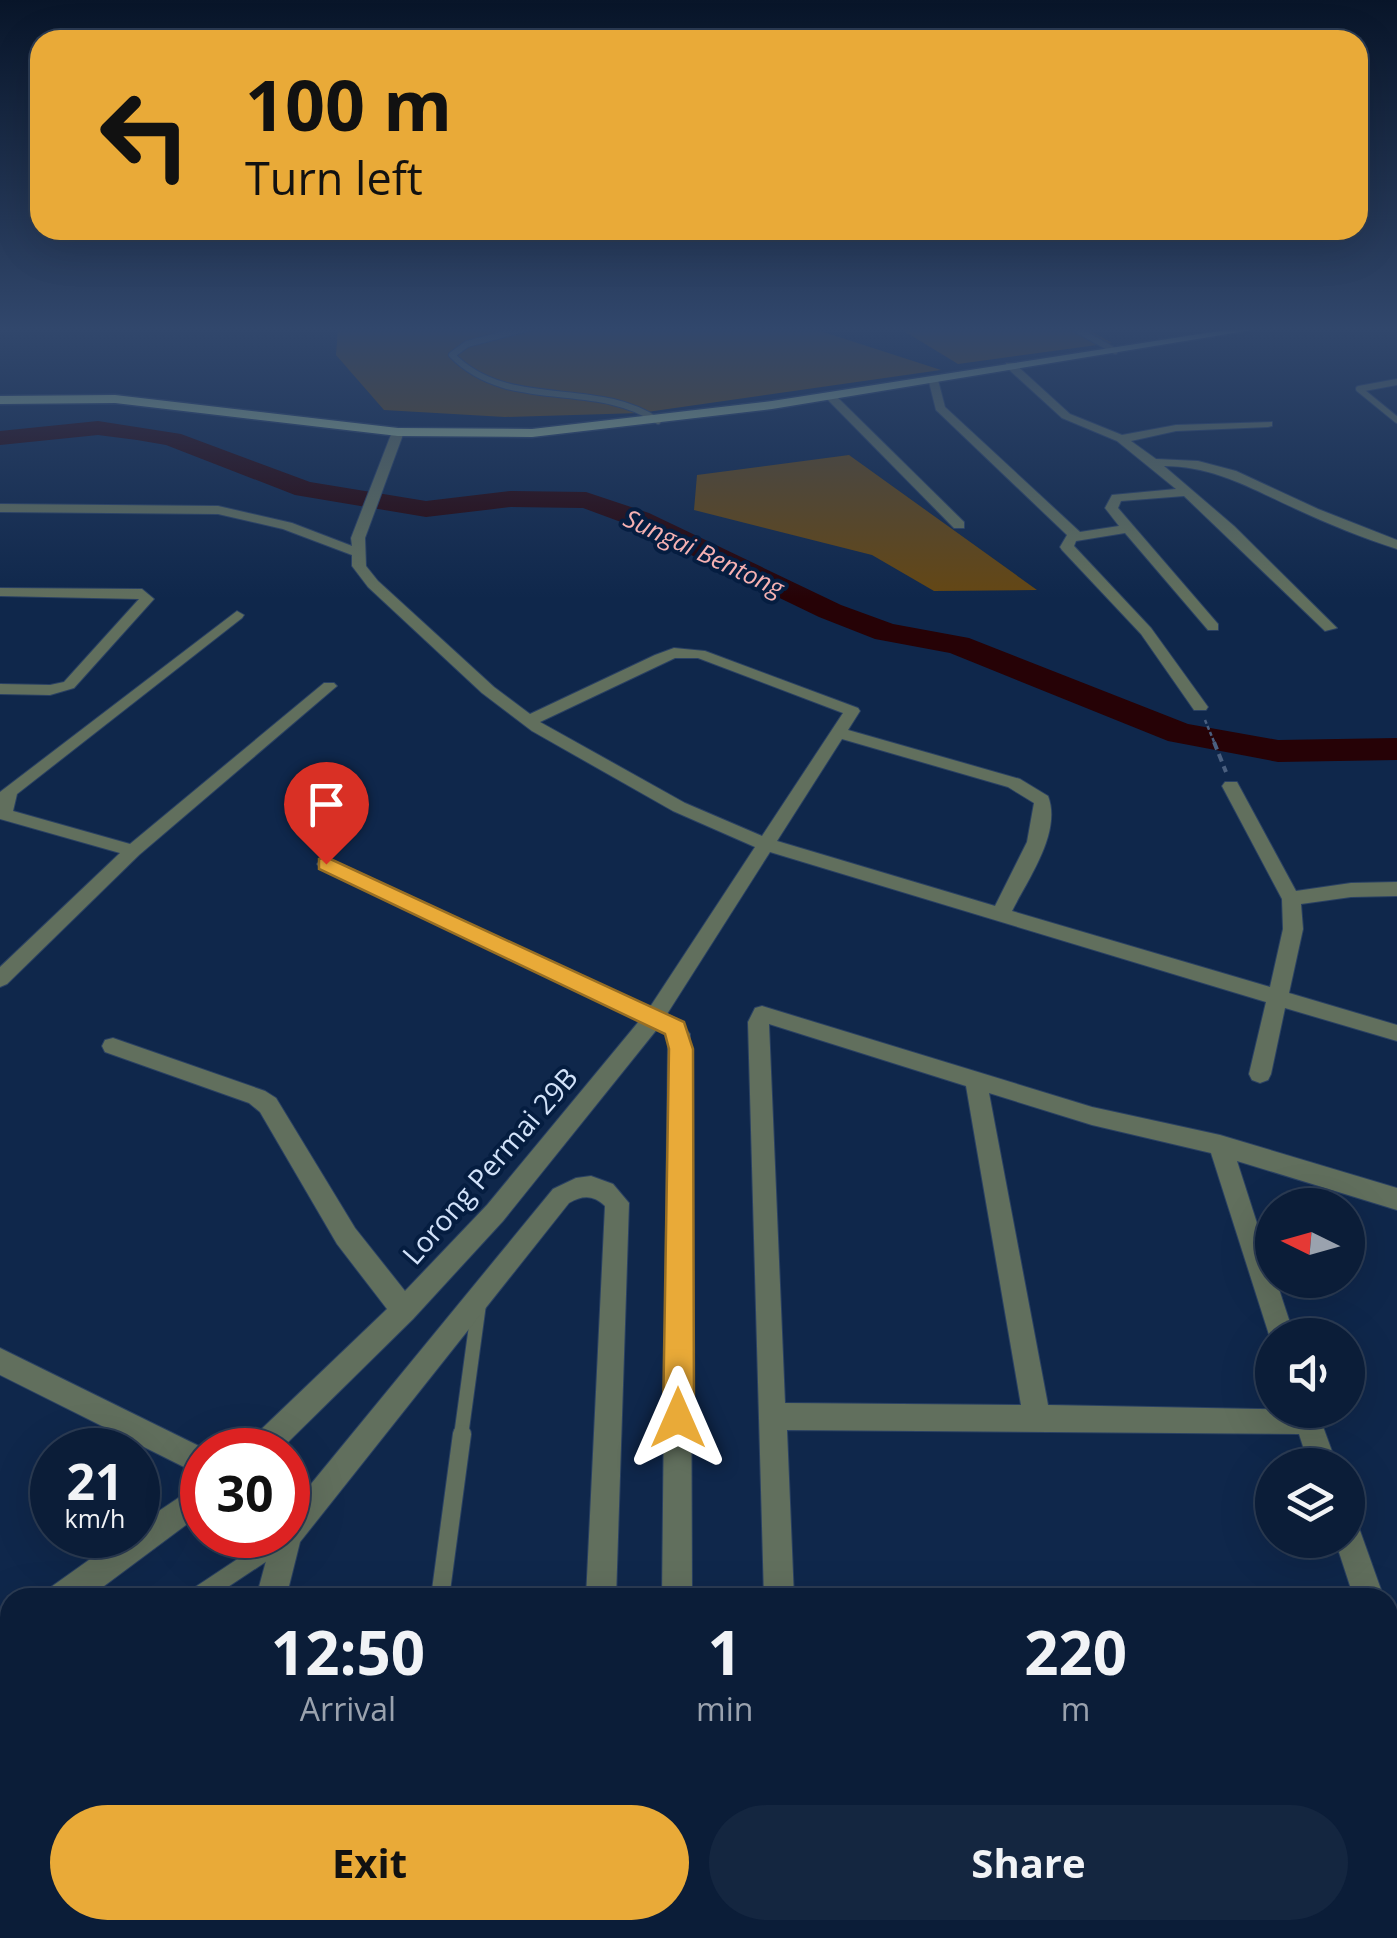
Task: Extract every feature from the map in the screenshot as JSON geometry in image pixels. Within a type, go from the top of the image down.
[{"type":"main road","points":[[285,418],[398,432],[532,433],[676,418]]},
{"type":"street","points":[[853,418],[959,524]]},
{"type":"street","points":[[951,418],[1076,536]]},
{"type":"street","points":[[1072,418],[1120,439],[1189,492],[1330,628]]},
{"type":"street","points":[[1120,439],[1176,428],[1268,424]]},
{"type":"street","points":[[398,432],[380,473],[356,552],[363,572],[394,605],[529,721],[636,784],[765,844],[1397,1033]]},
{"type":"street","points":[[1154,464],[1198,463],[1229,470],[1300,506],[1397,545]]},
{"type":"street","points":[[1189,492],[1111,501],[1125,529],[1213,627]]},
{"type":"street","points":[[0,508],[218,510],[287,526],[356,552]]},
{"type":"street","points":[[1125,529],[1076,536],[1066,541],[1067,546],[1146,631],[1200,706]]},
{"type":"street","points":[[0,592],[142,593],[147,599],[69,685],[50,690],[0,689]]},
{"type":"street","points":[[133,850],[4,814],[9,792],[236,616]]},
{"type":"street","points":[[529,721],[668,654],[689,652],[845,707],[852,716],[841,733],[1014,784],[1042,800],[1044,816],[1038,835],[1000,915]]},
{"type":"street","points":[[0,979],[133,850],[329,686]]},
{"type":"street","name":"Lorong Permai 29B","points":[[113,1046],[256,1097],[268,1106],[335,1220],[404,1310],[495,1213],[654,1018],[841,733]]},
{"type":"street","points":[[1231,786],[1291,899],[1293,929],[1260,1074]]},
{"type":"street","points":[[326,864],[676,1028],[681,1049],[677,1588]]},
{"type":"street","points":[[1291,899],[1397,889]]},
{"type":"street","points":[[779,1588],[760,1015],[777,1016],[976,1082],[1121,1124],[1220,1145],[1397,1199]]},
{"type":"street","points":[[976,1082],[1037,1419]]},
{"type":"street","points":[[1220,1145],[1276,1318]]},
{"type":"street","points":[[310,1506],[561,1196],[576,1184],[597,1188],[618,1202],[601,1588]]},
{"type":"street","points":[[283,1428],[404,1310]]},
{"type":"street","points":[[0,1361],[180,1451]]},
{"type":"street","points":[[772,1416],[1037,1419],[1255,1416]]},
{"type":"street","points":[[76,1588],[180,1512]]},
{"type":"street","points":[[273,1588],[281,1558]]},
{"type":"street","points":[[1356,1558],[1366,1588]]},
{"type":"lane","points":[[441,1588],[481,1291]]},
{"type":"lane","points":[[211,1588],[254,1558]]},
{"type":"path","points":[[1200,706],[1231,786]]},
{"type":"shaded area","points":[[849,455],[1037,590],[934,591],[872,555],[694,510],[697,475]]},
{"type":"waterway","name":"Sungai Bentong","points":[[0,438],[98,428],[137,433],[172,439],[304,489],[426,509],[511,499],[586,500],[639,519],[830,611],[886,632],[958,645],[1180,733],[1278,751],[1397,749]]},
{"type":"route","points":[[326,864],[676,1028],[681,1049],[678,1418]]}]
